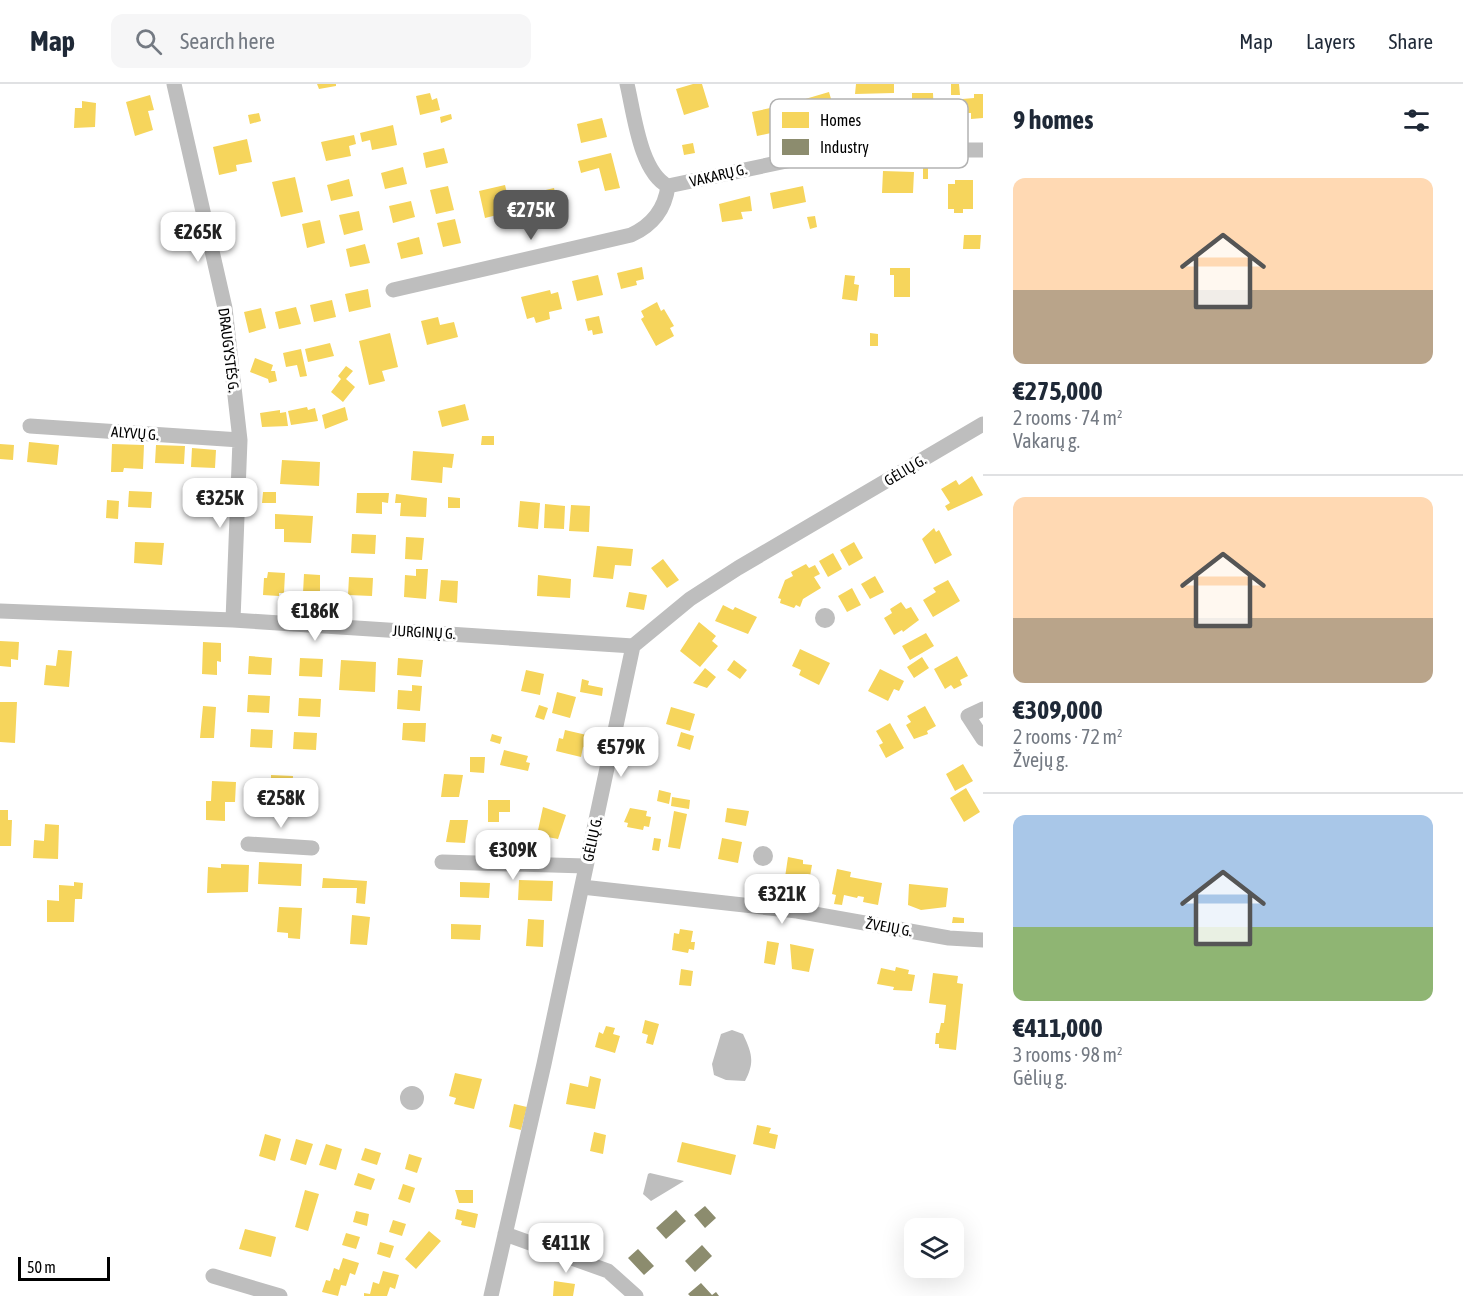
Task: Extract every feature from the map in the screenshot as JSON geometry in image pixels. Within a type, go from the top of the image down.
[{"type":"street","name":"DRAUGYSTĖS G.","points":[[174,84],[225,308],[240,440],[233,620]]},
{"type":"street","name":"VAKARŲ G.","points":[[627,84],[648,165],[659,181],[668,186],[770,165]]},
{"type":"street","name":"VAKARŲ G.","points":[[393,290],[632,235],[646,228],[654,220],[666,197],[668,186]]},
{"type":"street","name":"GĖLIŲ G.","points":[[491,1296],[633,646],[690,599],[738,568],[983,424]]},
{"type":"street","name":"ALYVŲ G.","points":[[30,426],[240,440]]},
{"type":"street","name":"JURGINŲ G.","points":[[0,611],[233,620],[633,646]]},
{"type":"street","points":[[983,709],[968,716],[983,739]]},
{"type":"street","points":[[248,844],[312,848]]},
{"type":"street","points":[[442,862],[586,866]]},
{"type":"street","name":"ŽVEJŲ G.","points":[[582,887],[796,910],[949,938],[983,940]]},
{"type":"street","points":[[505,1234],[608,1271],[636,1296]]},
{"type":"street","points":[[213,1276],[280,1296]]},
{"type":"shaded area","points":[[825,608],[832,611],[835,618],[832,625],[825,628],[818,625],[815,618],[818,611]]},
{"type":"shaded area","points":[[763,846],[770,849],[773,856],[770,863],[763,866],[756,863],[753,856],[756,849]]},
{"type":"shaded area","points":[[732,1030],[743,1034],[750,1052],[751,1063],[745,1081],[726,1080],[714,1075],[712,1064],[721,1034]]},
{"type":"shaded area","points":[[412,1086],[421,1089],[424,1098],[421,1107],[412,1110],[403,1107],[400,1098],[403,1089]]},
{"type":"shaded area","points":[[648,1174],[684,1181],[651,1201],[643,1194]]},
{"type":"building: Homes","points":[[317,84],[336,84],[336,86],[319,89]]},
{"type":"building: Homes","points":[[702,84],[709,107],[684,115],[676,89]]},
{"type":"building: Homes","points":[[856,84],[894,84],[894,93],[855,94]]},
{"type":"building: Homes","points":[[951,84],[959,84],[960,95],[951,95]]},
{"type":"building: Homes","points":[[829,92],[831,99],[805,99]]},
{"type":"building: Homes","points":[[430,93],[432,100],[437,98],[440,110],[420,115],[416,96]]},
{"type":"building: Homes","points":[[912,93],[933,93],[933,99],[912,99]]},
{"type":"building: Homes","points":[[974,94],[983,94],[983,118],[971,119],[971,113],[968,113],[968,99],[962,99],[974,98]]},
{"type":"building: Homes","points":[[150,95],[154,110],[148,111],[153,130],[135,136],[126,102]]},
{"type":"building: Homes","points":[[82,101],[96,103],[95,127],[74,128],[75,108],[82,108]]},
{"type":"building: Homes","points":[[770,108],[770,133],[757,136],[752,112]]},
{"type":"building: Homes","points":[[259,113],[261,121],[250,124],[248,115]]},
{"type":"building: Homes","points":[[451,114],[452,119],[441,123],[440,117]]},
{"type":"building: Homes","points":[[602,118],[607,137],[581,143],[577,124]]},
{"type":"building: Homes","points":[[393,125],[397,145],[372,150],[370,140],[362,142],[360,133]]},
{"type":"building: Homes","points":[[354,135],[356,144],[349,146],[351,156],[326,161],[321,142]]},
{"type":"building: Homes","points":[[247,139],[252,162],[236,165],[237,171],[219,175],[213,147]]},
{"type":"building: Homes","points":[[693,143],[695,153],[684,155],[682,145]]},
{"type":"building: Homes","points":[[444,148],[448,163],[426,168],[423,153]]},
{"type":"building: Homes","points":[[611,153],[620,188],[605,191],[599,168],[581,173],[578,161]]},
{"type":"building: Homes","points":[[403,167],[407,184],[385,189],[381,173]]},
{"type":"building: Homes","points":[[923,168],[928,168],[928,179],[923,179]]},
{"type":"building: Homes","points":[[883,171],[914,172],[913,193],[882,193]]},
{"type":"building: Homes","points":[[295,177],[303,212],[281,217],[272,182]]},
{"type":"building: Homes","points":[[349,179],[353,196],[331,201],[327,185]]},
{"type":"building: Homes","points":[[955,180],[973,180],[973,209],[963,209],[963,213],[954,213],[954,209],[948,209],[948,184],[955,184]]},
{"type":"building: Homes","points":[[505,185],[514,222],[500,225],[497,215],[485,218],[479,191]]},
{"type":"building: Homes","points":[[448,186],[454,210],[436,214],[430,190]]},
{"type":"building: Homes","points":[[803,186],[806,202],[773,209],[770,193]]},
{"type":"building: Homes","points":[[554,188],[561,215],[536,221],[529,194]]},
{"type":"building: Homes","points":[[750,196],[752,211],[741,212],[743,219],[722,222],[719,204]]},
{"type":"building: Homes","points":[[411,201],[415,217],[393,223],[389,206]]},
{"type":"building: Homes","points":[[359,211],[363,230],[344,235],[339,215]]},
{"type":"building: Homes","points":[[815,216],[817,227],[810,229],[807,217]]},
{"type":"building: Homes","points":[[455,219],[461,243],[443,247],[437,223]]},
{"type":"building: Homes","points":[[320,220],[325,243],[307,248],[302,224]]},
{"type":"building: Homes","points":[[964,235],[981,235],[980,249],[963,249]]},
{"type":"building: Homes","points":[[419,237],[423,254],[401,259],[397,243]]},
{"type":"building: Homes","points":[[365,244],[370,263],[350,267],[346,249]]},
{"type":"building: Homes","points":[[642,267],[644,279],[636,281],[637,285],[621,289],[617,273]]},
{"type":"building: Homes","points":[[890,268],[910,268],[910,297],[894,297],[894,275],[890,275]]},
{"type":"building: Homes","points":[[598,275],[603,295],[577,301],[572,281]]},
{"type":"building: Homes","points":[[845,275],[855,276],[854,284],[859,285],[857,301],[842,299]]},
{"type":"building: Homes","points":[[368,289],[371,307],[349,312],[345,294]]},
{"type":"building: Homes","points":[[550,290],[551,294],[558,292],[562,309],[549,312],[550,319],[536,323],[534,317],[527,319],[521,297]]},
{"type":"building: Homes","points":[[332,300],[336,317],[314,322],[310,305]]},
{"type":"building: Homes","points":[[657,302],[661,311],[664,309],[674,326],[670,328],[674,336],[656,346],[641,319],[644,317],[641,311]]},
{"type":"building: Homes","points":[[296,307],[301,324],[279,329],[275,312]]},
{"type":"building: Homes","points":[[261,308],[266,328],[249,333],[244,312]]},
{"type":"building: Homes","points":[[599,316],[603,333],[593,335],[592,330],[588,331],[585,319]]},
{"type":"building: Homes","points":[[438,317],[440,325],[454,322],[458,337],[427,345],[421,321]]},
{"type":"building: Homes","points":[[390,333],[398,367],[382,371],[385,381],[369,385],[359,341]]},
{"type":"building: Homes","points":[[870,333],[878,334],[878,346],[870,346]]},
{"type":"building: Homes","points":[[330,343],[334,356],[308,362],[305,349]]},
{"type":"building: Homes","points":[[301,349],[307,376],[300,377],[297,365],[286,367],[283,353]]},
{"type":"building: Homes","points":[[255,358],[273,365],[271,371],[275,371],[277,381],[269,383],[268,379],[250,372]]},
{"type":"building: Homes","points":[[346,366],[353,371],[346,379],[355,387],[343,402],[331,392],[341,379],[338,376]]},
{"type":"building: Homes","points":[[465,404],[469,420],[442,427],[438,411]]},
{"type":"building: Homes","points":[[307,407],[308,410],[315,408],[318,421],[291,425],[288,411]]},
{"type":"building: Homes","points":[[345,407],[348,420],[325,429],[322,415]]},
{"type":"building: Homes","points":[[280,410],[280,413],[286,412],[288,426],[262,427],[260,413]]},
{"type":"building: Homes","points":[[482,436],[494,436],[494,445],[481,445]]},
{"type":"building: Homes","points":[[29,442],[59,445],[57,465],[27,462]]},
{"type":"building: Homes","points":[[0,444],[14,445],[13,460],[0,459]]},
{"type":"building: Homes","points":[[112,444],[144,445],[143,469],[124,468],[123,472],[111,472]]},
{"type":"building: Homes","points":[[156,445],[185,446],[184,464],[155,463]]},
{"type":"building: Homes","points":[[192,448],[216,450],[215,468],[191,467]]},
{"type":"building: Homes","points":[[413,451],[454,454],[452,468],[443,467],[442,483],[411,480]]},
{"type":"building: Homes","points":[[282,460],[320,462],[319,486],[280,484]]},
{"type":"building: Homes","points":[[972,476],[983,495],[948,511],[945,506],[950,503],[941,489],[956,480],[959,485]]},
{"type":"building: Homes","points":[[129,491],[152,492],[151,508],[128,507]]},
{"type":"building: Homes","points":[[263,492],[276,492],[276,503],[262,503]]},
{"type":"building: Homes","points":[[357,493],[389,493],[388,503],[382,502],[382,514],[356,513]]},
{"type":"building: Homes","points":[[396,494],[427,498],[426,517],[400,516],[401,503],[395,503]]},
{"type":"building: Homes","points":[[448,497],[460,498],[460,508],[448,508]]},
{"type":"building: Homes","points":[[107,500],[119,501],[118,519],[106,518]]},
{"type":"building: Homes","points":[[520,501],[540,503],[538,529],[518,527]]},
{"type":"building: Homes","points":[[545,504],[565,506],[564,529],[544,528]]},
{"type":"building: Homes","points":[[571,505],[590,506],[589,532],[569,531]]},
{"type":"building: Homes","points":[[275,514],[313,516],[311,543],[284,542],[284,529],[275,529]]},
{"type":"building: Homes","points":[[934,528],[936,532],[939,530],[952,555],[935,564],[922,539]]},
{"type":"building: Homes","points":[[352,534],[376,535],[375,554],[351,553]]},
{"type":"building: Homes","points":[[406,537],[424,538],[422,560],[405,559]]},
{"type":"building: Homes","points":[[135,542],[164,543],[162,565],[134,563]]},
{"type":"building: Homes","points":[[854,542],[863,558],[849,566],[840,550]]},
{"type":"building: Homes","points":[[597,546],[633,549],[631,566],[615,565],[613,579],[593,577]]},
{"type":"building: Homes","points":[[833,553],[842,569],[828,577],[819,561]]},
{"type":"building: Homes","points":[[663,559],[679,580],[667,588],[651,568]]},
{"type":"building: Homes","points":[[806,564],[809,568],[815,565],[820,574],[814,577],[821,588],[803,599],[800,607],[796,605],[794,608],[780,603],[781,599],[778,598],[785,580],[793,576],[791,572]]},
{"type":"building: Homes","points":[[416,569],[428,569],[426,599],[404,597],[405,575],[416,576]]},
{"type":"building: Homes","points":[[268,572],[285,573],[284,593],[279,593],[279,596],[263,595],[264,578],[267,578]]},
{"type":"building: Homes","points":[[304,574],[320,575],[320,597],[303,593]]},
{"type":"building: Homes","points":[[538,575],[571,579],[570,598],[537,596]]},
{"type":"building: Homes","points":[[875,576],[884,592],[870,599],[861,584]]},
{"type":"building: Homes","points":[[349,577],[373,578],[372,596],[348,595]]},
{"type":"building: Homes","points":[[441,580],[458,581],[457,603],[439,601]]},
{"type":"building: Homes","points":[[948,580],[960,601],[933,617],[923,600],[936,592],[933,588]]},
{"type":"building: Homes","points":[[852,588],[861,605],[847,612],[838,596]]},
{"type":"building: Homes","points":[[629,592],[647,595],[644,610],[626,607]]},
{"type":"building: Homes","points":[[901,602],[906,609],[911,607],[919,620],[903,632],[902,630],[894,635],[884,618],[892,613],[890,609]]},
{"type":"building: Homes","points":[[723,605],[733,610],[735,607],[757,617],[748,634],[715,621]]},
{"type":"building: Homes","points":[[699,622],[716,636],[712,641],[718,646],[700,667],[680,651]]},
{"type":"building: Homes","points":[[926,633],[934,646],[910,660],[902,646]]},
{"type":"building: Homes","points":[[0,641],[19,642],[18,660],[11,659],[11,667],[0,666]]},
{"type":"building: Homes","points":[[203,642],[221,643],[221,662],[217,661],[217,675],[202,674]]},
{"type":"building: Homes","points":[[800,649],[830,663],[819,685],[799,675],[801,670],[792,666]]},
{"type":"building: Homes","points":[[58,650],[72,651],[69,687],[44,685],[46,665],[56,666]]},
{"type":"building: Homes","points":[[249,656],[272,658],[271,675],[248,674]]},
{"type":"building: Homes","points":[[957,656],[968,676],[960,680],[962,685],[954,689],[951,685],[945,689],[934,669]]},
{"type":"building: Homes","points":[[922,657],[929,668],[914,678],[907,667]]},
{"type":"building: Homes","points":[[300,658],[323,659],[322,677],[299,676]]},
{"type":"building: Homes","points":[[398,658],[423,660],[421,677],[397,675]]},
{"type":"building: Homes","points":[[341,660],[376,662],[375,692],[339,690]]},
{"type":"building: Homes","points":[[734,660],[747,670],[740,679],[727,670]]},
{"type":"building: Homes","points":[[705,668],[716,677],[707,688],[693,683]]},
{"type":"building: Homes","points":[[880,669],[904,681],[899,691],[894,689],[888,701],[868,691]]},
{"type":"building: Homes","points":[[526,670],[544,674],[540,695],[521,691]]},
{"type":"building: Homes","points":[[582,679],[589,681],[588,685],[603,688],[602,696],[580,692]]},
{"type":"building: Homes","points":[[412,685],[422,686],[420,711],[397,709],[398,690],[412,691]]},
{"type":"building: Homes","points":[[557,692],[576,697],[570,718],[552,713]]},
{"type":"building: Homes","points":[[248,695],[270,696],[269,713],[247,712]]},
{"type":"building: Homes","points":[[299,698],[321,699],[320,717],[298,716]]},
{"type":"building: Homes","points":[[0,702],[17,702],[15,743],[0,742]]},
{"type":"building: Homes","points":[[539,705],[548,708],[544,720],[535,717]]},
{"type":"building: Homes","points":[[203,706],[216,707],[214,738],[200,738]]},
{"type":"building: Homes","points":[[925,706],[936,726],[927,731],[928,734],[914,739],[906,725],[911,722],[907,716]]},
{"type":"building: Homes","points":[[671,707],[695,714],[690,731],[666,724]]},
{"type":"building: Homes","points":[[403,723],[426,723],[425,742],[402,740]]},
{"type":"building: Homes","points":[[890,723],[904,748],[886,758],[879,745],[883,743],[876,731]]},
{"type":"building: Homes","points":[[251,729],[273,730],[272,748],[250,747]]},
{"type":"building: Homes","points":[[565,730],[591,736],[588,748],[583,747],[581,757],[556,751],[559,738],[563,739]]},
{"type":"building: Homes","points":[[294,732],[317,733],[316,750],[293,749]]},
{"type":"building: Homes","points":[[681,732],[694,736],[690,750],[677,746]]},
{"type":"building: Homes","points":[[492,734],[502,737],[500,744],[490,741]]},
{"type":"building: Homes","points":[[504,750],[528,756],[526,762],[530,763],[528,771],[500,765]]},
{"type":"building: Homes","points":[[470,757],[485,757],[484,773],[470,772]]},
{"type":"building: Homes","points":[[963,764],[973,781],[955,791],[946,774]]},
{"type":"building: Homes","points":[[444,774],[463,775],[459,797],[441,797]]},
{"type":"building: Homes","points":[[271,775],[293,776],[292,792],[286,792],[286,804],[291,804],[290,817],[268,817],[268,810],[265,810],[265,782],[271,782]]},
{"type":"building: Homes","points":[[212,781],[236,782],[235,802],[225,802],[225,821],[206,820],[206,801],[211,801]]},
{"type":"building: Homes","points":[[966,788],[980,812],[964,822],[950,798]]},
{"type":"building: Homes","points":[[659,790],[671,793],[669,804],[657,801]]},
{"type":"building: Homes","points":[[672,797],[690,800],[689,809],[671,806]]},
{"type":"building: Homes","points":[[488,800],[510,800],[510,812],[499,812],[499,822],[488,822]]},
{"type":"building: Homes","points":[[543,807],[566,815],[558,839],[537,835]]},
{"type":"building: Homes","points":[[630,808],[647,811],[646,816],[651,817],[649,827],[644,826],[643,830],[627,827],[628,823],[624,822]]},
{"type":"building: Homes","points":[[727,808],[749,811],[746,826],[725,822]]},
{"type":"building: Homes","points":[[0,810],[8,810],[8,820],[12,820],[11,846],[0,846]]},
{"type":"building: Homes","points":[[674,811],[687,814],[680,849],[668,847]]},
{"type":"building: Homes","points":[[450,820],[468,820],[465,843],[446,842]]},
{"type":"building: Homes","points":[[45,824],[59,825],[58,859],[33,858],[34,840],[44,841]]},
{"type":"building: Homes","points":[[654,838],[661,839],[659,851],[652,850]]},
{"type":"building: Homes","points":[[722,838],[742,842],[738,863],[718,859]]},
{"type":"building: Homes","points":[[788,857],[803,860],[803,864],[812,865],[808,888],[784,884]]},
{"type":"building: Homes","points":[[259,862],[302,864],[301,886],[258,884]]},
{"type":"building: Homes","points":[[221,864],[249,865],[248,892],[207,893],[208,867],[221,868]]},
{"type":"building: Homes","points":[[837,869],[851,872],[850,877],[882,883],[878,905],[863,902],[864,897],[844,895],[842,905],[834,904],[836,895],[832,894]]},
{"type":"building: Homes","points":[[323,878],[367,881],[365,904],[356,903],[357,888],[322,888]]},
{"type":"building: Homes","points":[[519,880],[553,881],[552,901],[518,900]]},
{"type":"building: Homes","points":[[74,882],[83,883],[82,899],[75,899],[74,922],[47,922],[47,900],[59,901],[59,885],[74,886]]},
{"type":"building: Homes","points":[[460,882],[490,883],[489,898],[460,897]]},
{"type":"building: Homes","points":[[909,884],[948,888],[946,907],[921,910],[908,905]]},
{"type":"building: Homes","points":[[279,907],[302,908],[300,939],[288,938],[288,933],[277,932]]},
{"type":"building: Homes","points":[[352,915],[370,917],[367,945],[350,944]]},
{"type":"building: Homes","points":[[953,917],[964,918],[964,923],[952,923]]},
{"type":"building: Homes","points":[[528,919],[544,920],[543,947],[526,946]]},
{"type":"building: Homes","points":[[451,924],[481,925],[480,940],[451,939]]},
{"type":"building: Homes","points":[[680,929],[693,931],[691,942],[695,942],[694,950],[689,949],[688,953],[672,950],[674,933],[679,934]]},
{"type":"building: Homes","points":[[767,941],[779,943],[775,965],[764,963]]},
{"type":"building: Homes","points":[[790,944],[814,949],[809,972],[792,969]]},
{"type":"building: Homes","points":[[896,967],[909,970],[908,974],[915,975],[912,991],[893,990],[894,987],[877,984],[881,968],[895,971]]},
{"type":"building: Homes","points":[[681,969],[693,971],[691,986],[679,985]]},
{"type":"building: Homes","points":[[933,973],[958,976],[957,983],[963,984],[956,1050],[939,1048],[939,1044],[935,1044],[936,1033],[939,1033],[941,1023],[944,1023],[946,1005],[929,1003]]},
{"type":"building: Homes","points":[[645,1020],[659,1024],[653,1045],[646,1043],[648,1035],[642,1033]]},
{"type":"building: Homes","points":[[606,1026],[615,1028],[613,1034],[620,1036],[615,1053],[595,1047],[599,1032],[603,1034]]},
{"type":"building: Homes","points":[[455,1073],[482,1079],[474,1109],[454,1104],[456,1098],[449,1096]]},
{"type":"building: Homes","points":[[590,1076],[601,1079],[595,1109],[566,1104],[570,1083],[588,1087]]},
{"type":"building: Homes","points":[[514,1104],[527,1107],[521,1130],[509,1127]]},
{"type":"building: Homes","points":[[757,1125],[771,1128],[769,1133],[778,1135],[775,1149],[753,1144]]},
{"type":"building: Homes","points":[[594,1132],[606,1135],[603,1154],[590,1151]]},
{"type":"building: Homes","points":[[265,1134],[281,1139],[275,1161],[259,1156]]},
{"type":"building: Homes","points":[[296,1139],[313,1144],[306,1165],[290,1160]]},
{"type":"building: Homes","points":[[682,1142],[736,1155],[731,1175],[677,1162]]},
{"type":"building: Homes","points":[[326,1144],[342,1149],[336,1170],[319,1165]]},
{"type":"building: Homes","points":[[365,1148],[381,1153],[377,1165],[361,1160]]},
{"type":"building: Homes","points":[[409,1154],[422,1158],[417,1173],[405,1169]]},
{"type":"building: Homes","points":[[358,1173],[375,1179],[371,1190],[354,1185]]},
{"type":"building: Homes","points":[[403,1184],[415,1188],[410,1203],[398,1199]]},
{"type":"building: Homes","points":[[305,1190],[319,1194],[308,1231],[295,1227]]},
{"type":"building: Homes","points":[[455,1190],[473,1190],[473,1203],[459,1203]]},
{"type":"building: Homes","points":[[457,1209],[478,1214],[475,1228],[461,1225],[462,1221],[455,1219]]},
{"type":"building: Homes","points":[[356,1211],[369,1214],[367,1226],[353,1222]]},
{"type":"building: Homes","points":[[393,1220],[406,1224],[402,1236],[389,1232]]},
{"type":"building: Homes","points":[[245,1229],[276,1237],[271,1257],[239,1249]]},
{"type":"building: Homes","points":[[429,1231],[441,1241],[416,1269],[405,1259]]},
{"type":"building: Homes","points":[[346,1233],[360,1237],[356,1249],[342,1245]]},
{"type":"building: Homes","points":[[380,1242],[394,1246],[390,1258],[377,1254]]},
{"type":"building: Homes","points":[[343,1258],[359,1263],[355,1275],[350,1273],[346,1286],[341,1285],[338,1296],[322,1292],[326,1280],[330,1281],[334,1268],[339,1270]]},
{"type":"building: Homes","points":[[383,1271],[399,1275],[395,1289],[390,1287],[387,1296],[364,1296],[364,1293],[370,1294],[373,1282],[379,1284]]},
{"type":"building: Homes","points":[[554,1281],[575,1284],[573,1296],[553,1296]]},
{"type":"building: Industry","points":[[705,1206],[716,1218],[705,1228],[694,1215]]},
{"type":"building: Industry","points":[[676,1210],[686,1221],[666,1239],[656,1228]]},
{"type":"building: Industry","points":[[702,1245],[712,1256],[695,1272],[685,1261]]},
{"type":"building: Industry","points":[[638,1249],[654,1266],[644,1275],[628,1258]]},
{"type":"building: Industry","points":[[701,1283],[712,1295],[716,1292],[719,1296],[690,1296],[688,1294]]}]
